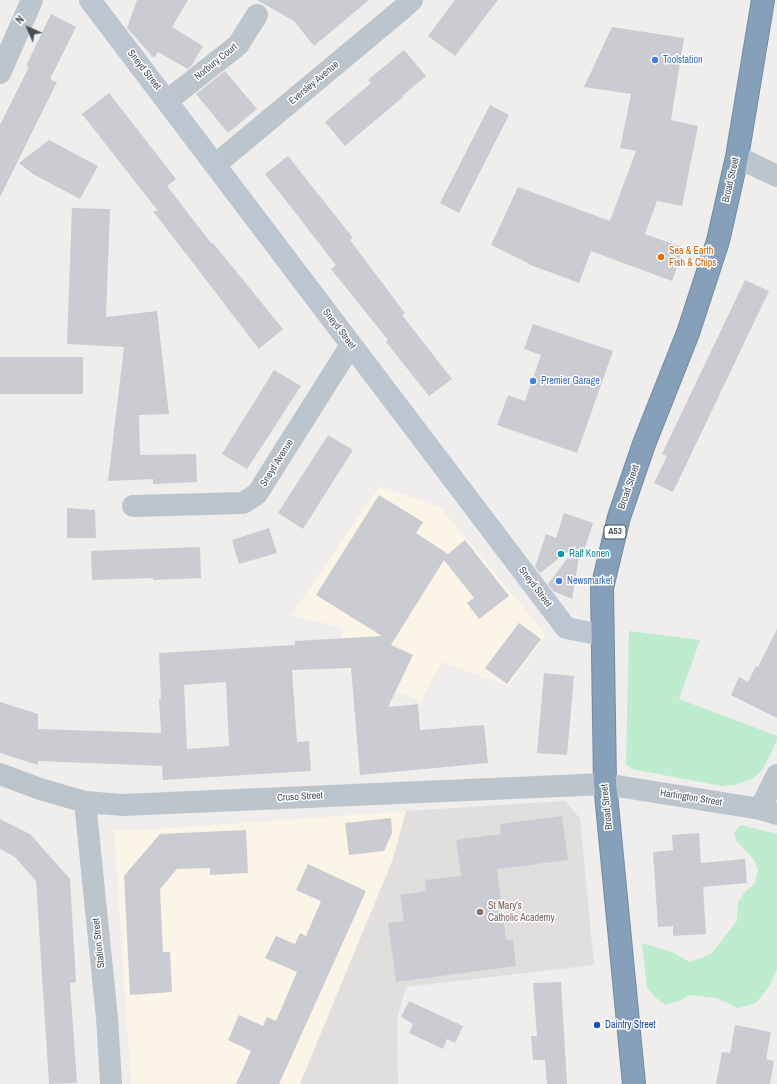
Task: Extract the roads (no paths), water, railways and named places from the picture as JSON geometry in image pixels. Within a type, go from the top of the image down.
[{"type":"highway","name":"Broad Street","points":[[634,1084],[605,784],[602,588],[619,517],[644,444],[688,332],[718,241],[737,157],[763,0]]},
{"type":"street","points":[[0,73],[32,0]]},
{"type":"street","name":"Sneyd Street","points":[[90,0],[566,628],[602,635]]},
{"type":"street","name":"Eversley Avenue","points":[[215,165],[412,0]]},
{"type":"street","name":"Norbury Court","points":[[167,101],[238,45],[257,15]]},
{"type":"street","points":[[737,157],[777,176]]},
{"type":"street","name":"Sneyd Avenue","points":[[133,506],[243,503],[257,494],[351,345]]},
{"type":"street","name":"Cruso Street","points":[[0,774],[40,789],[85,802],[123,805],[605,784]]},
{"type":"street","points":[[769,812],[777,775]]},
{"type":"street","name":"Hartington Street","points":[[605,784],[769,812]]},
{"type":"street","name":"Station Street","points":[[85,802],[107,1018],[111,1084]]},
{"type":"place","name":"Toolstation","points":[[655,60]]},
{"type":"place","name":"Sea & Earth Fish & Chips","points":[[661,257]]},
{"type":"place","name":"Premier Garage","points":[[533,381]]},
{"type":"place","name":"Ralf Konen","points":[[561,554]]},
{"type":"place","name":"Newsmarket","points":[[559,581]]},
{"type":"place","name":"St Mary's Catholic Academy","points":[[480,912]]},
{"type":"place","name":"Daintry Street","points":[[597,1025]]}]
